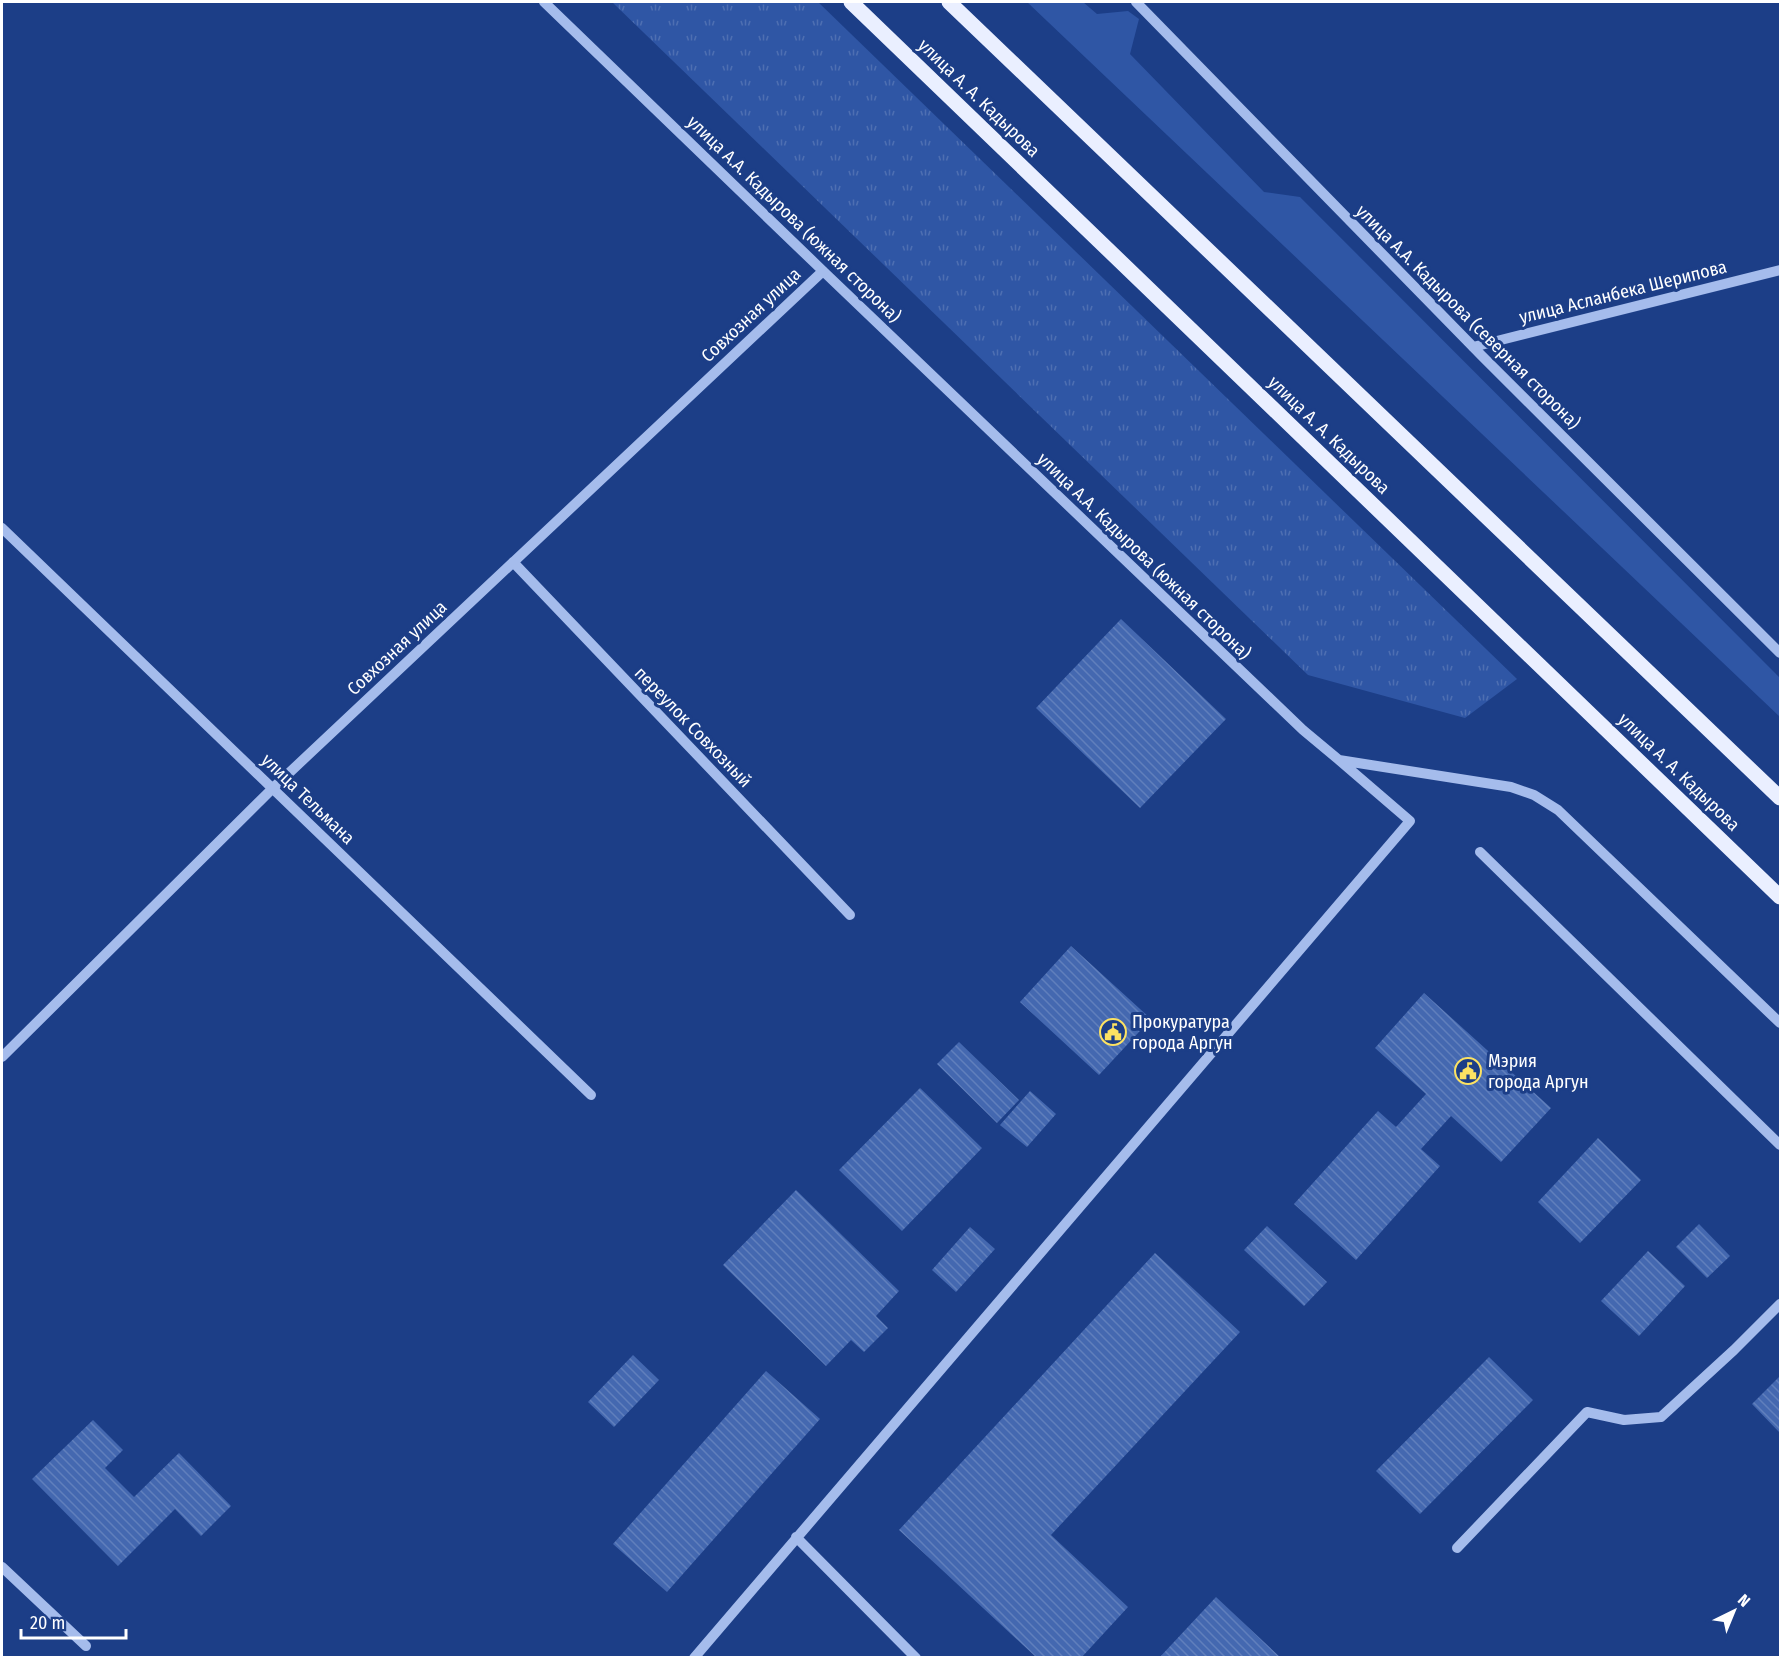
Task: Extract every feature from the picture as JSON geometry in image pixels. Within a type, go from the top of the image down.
[{"type":"main road","name":"улица А. А. Кадырова","points":[[851,2],[1780,897]]},
{"type":"main road","points":[[950,2],[1780,798]]},
{"type":"street","name":"улица А.А. Кадырова (южная сторона)","points":[[544,2],[1294,722],[1410,821],[796,1537]]},
{"type":"street","name":"улица А.А. Кадырова (северная сторона)","points":[[1136,2],[1473,347],[1780,653]]},
{"type":"street","name":"Совхозная улица","points":[[2,1057],[273,788],[822,270]]},
{"type":"street","name":"улица Асланбека Шерипова","points":[[1473,347],[1780,270]]},
{"type":"street","name":"улица Тельмана","points":[[2,528],[591,1095]]},
{"type":"street","name":"переулок Совхозный","points":[[513,562],[850,915]]},
{"type":"street","points":[[1339,760],[1511,787],[1534,795],[1558,810],[1780,1023]]},
{"type":"street","points":[[1480,852],[1780,1145]]},
{"type":"street","points":[[1457,1548],[1587,1412],[1624,1420],[1661,1417],[1780,1304]]},
{"type":"street","points":[[694,1658],[796,1537],[916,1658]]},
{"type":"street","points":[[2,1567],[86,1646]]},
{"type":"green space","points":[[612,2],[818,2],[1517,679],[1465,718],[1308,675]]},
{"type":"green space","points":[[1027,2],[1083,2],[1097,14],[1128,11],[1139,19],[1130,54],[1264,192],[1300,197],[1780,678],[1780,717]]},
{"type":"building","points":[[1121,619],[1226,719],[1140,808],[1036,708]]},
{"type":"building","points":[[1071,946],[1151,1019],[1099,1075],[1020,1002]]},
{"type":"building","points":[[1424,993],[1551,1108],[1501,1162],[1451,1116],[1421,1149],[1440,1166],[1356,1260],[1294,1204],[1378,1111],[1396,1127],[1426,1094],[1375,1048]]},
{"type":"building","points":[[959,1042],[1019,1100],[997,1123],[937,1064]]},
{"type":"building","points":[[920,1088],[982,1148],[902,1231],[839,1170]]},
{"type":"building","points":[[1030,1091],[1056,1114],[1027,1147],[1000,1125]]},
{"type":"building","points":[[1598,1138],[1641,1180],[1580,1243],[1538,1202]]},
{"type":"building","points":[[796,1190],[899,1291],[876,1316],[888,1328],[864,1352],[851,1340],[826,1366],[723,1265]]},
{"type":"building","points":[[1699,1224],[1730,1256],[1707,1278],[1676,1247]]},
{"type":"building","points":[[1267,1226],[1327,1282],[1304,1306],[1244,1250]]},
{"type":"building","points":[[970,1227],[995,1249],[956,1292],[932,1270]]},
{"type":"building","points":[[1648,1251],[1685,1286],[1639,1336],[1601,1301]]},
{"type":"building","points":[[1155,1253],[1240,1332],[1051,1535],[1128,1607],[1081,1658],[1037,1658],[899,1530]]},
{"type":"building","points":[[633,1355],[659,1380],[614,1427],[588,1402]]},
{"type":"building","points":[[1489,1357],[1533,1400],[1420,1514],[1376,1471]]},
{"type":"building","points":[[766,1371],[820,1419],[667,1592],[613,1544]]},
{"type":"building","points":[[1780,1376],[1780,1433],[1752,1404]]},
{"type":"building","points":[[93,1420],[123,1450],[105,1468],[134,1497],[179,1453],[231,1506],[201,1536],[175,1509],[118,1566],[32,1479]]},
{"type":"building","points":[[1216,1597],[1281,1658],[1159,1658]]},
{"type":"place","name":"Прокуратура города Аргун","points":[[1113,1032]]},
{"type":"place","name":"Мэрия города Аргун","points":[[1468,1071]]}]
